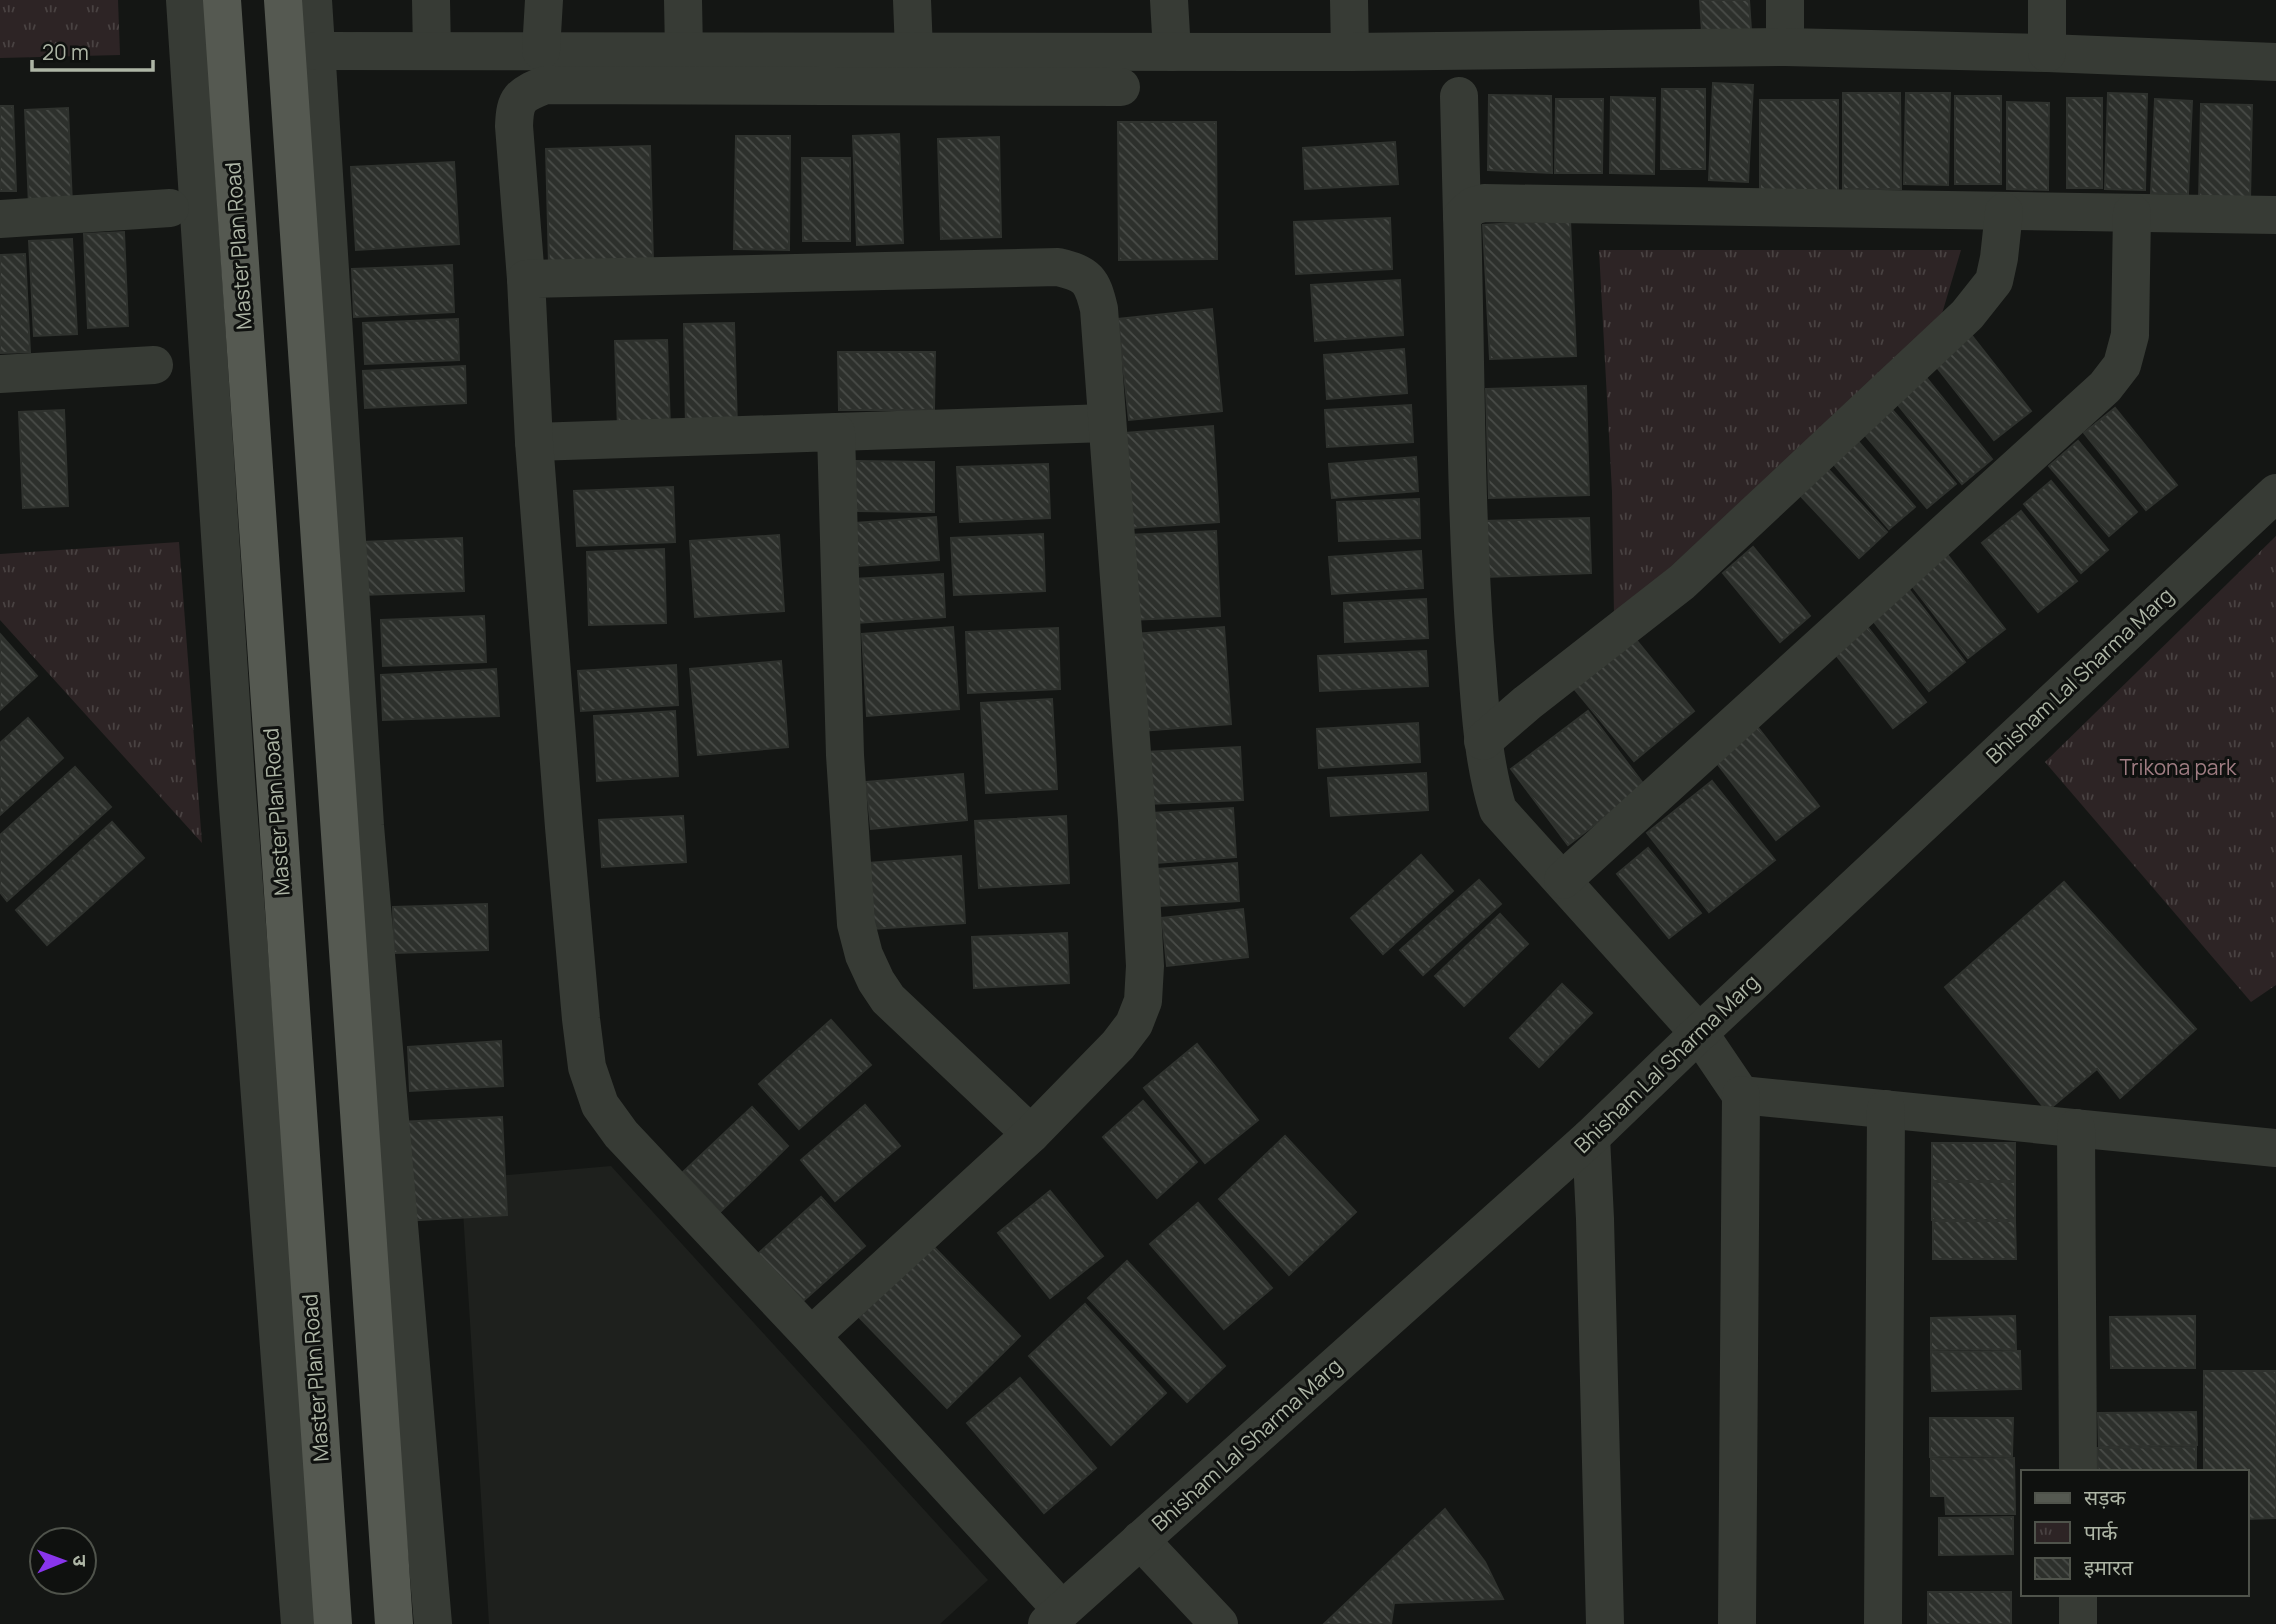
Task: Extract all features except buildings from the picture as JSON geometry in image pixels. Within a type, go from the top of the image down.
[{"type":"main road","name":"Master Plan Road","points":[[222,0],[333,1624]]},
{"type":"main road","points":[[283,0],[394,1624]]},
{"type":"street","points":[[185,0],[236,780],[300,1624]]},
{"type":"street","points":[[313,0],[365,826],[433,1624]]},
{"type":"street","points":[[430,0],[432,51]]},
{"type":"street","points":[[541,51],[544,0]]},
{"type":"street","points":[[683,0],[684,51]]},
{"type":"street","points":[[912,0],[914,51]]},
{"type":"street","points":[[1169,0],[1172,52]]},
{"type":"street","points":[[1349,0],[1350,52]]},
{"type":"street","points":[[1785,0],[1785,47]]},
{"type":"street","points":[[2047,0],[2047,53]]},
{"type":"street","points":[[316,51],[1350,52],[1785,47],[2276,62]]},
{"type":"street","points":[[1055,1617],[811,1336],[621,1134],[600,1105],[587,1067],[564,827],[513,126],[514,105],[525,93],[545,85],[1121,87]]},
{"type":"street","points":[[1459,96],[1472,595],[1483,741],[1490,784],[1498,810],[1699,1033],[1741,1095],[1737,1624]]},
{"type":"street","points":[[1462,216],[1473,206],[1484,203],[2276,215]]},
{"type":"street","points":[[0,219],[170,208]]},
{"type":"street","points":[[1483,741],[1527,703],[1682,582],[1967,315],[1994,281],[2004,212]]},
{"type":"street","points":[[1563,880],[2105,387],[2122,365],[2130,335],[2132,214]]},
{"type":"street","points":[[526,279],[1058,267],[1077,272],[1094,287],[1099,309],[1137,820],[1145,966],[1143,1001],[1135,1024],[1118,1045],[1031,1133],[811,1336]]},
{"type":"street","points":[[0,374],[154,365]]},
{"type":"street","points":[[534,442],[1107,423]]},
{"type":"street","points":[[836,432],[845,755],[856,924],[863,955],[888,999],[1031,1133]]},
{"type":"street","name":"Bhisham Lal Sharma Marg","points":[[1055,1617],[1591,1137],[2276,493]]},
{"type":"street","points":[[1741,1095],[2276,1148]]},
{"type":"street","points":[[1883,1624],[1886,1109]]},
{"type":"street","points":[[2076,1128],[2077,1470]]},
{"type":"street","points":[[1591,1137],[1605,1624]]},
{"type":"street","points":[[1139,1540],[1219,1624]]},
{"type":"street","points":[[2078,1596],[2078,1624]]},
{"type":"shaded area","points":[[611,1166],[988,1580],[940,1624],[489,1624],[461,1179]]},
{"type":"green space","points":[[0,0],[118,0],[120,55],[0,58]]},
{"type":"green space","points":[[1599,250],[1961,250],[1941,317],[1722,528],[1614,615],[1612,492]]},
{"type":"green space","name":"Trikona park","points":[[2276,536],[2276,985],[2251,1002],[2045,762]]},
{"type":"green space","points":[[179,542],[202,843],[0,620],[0,554]]}]
